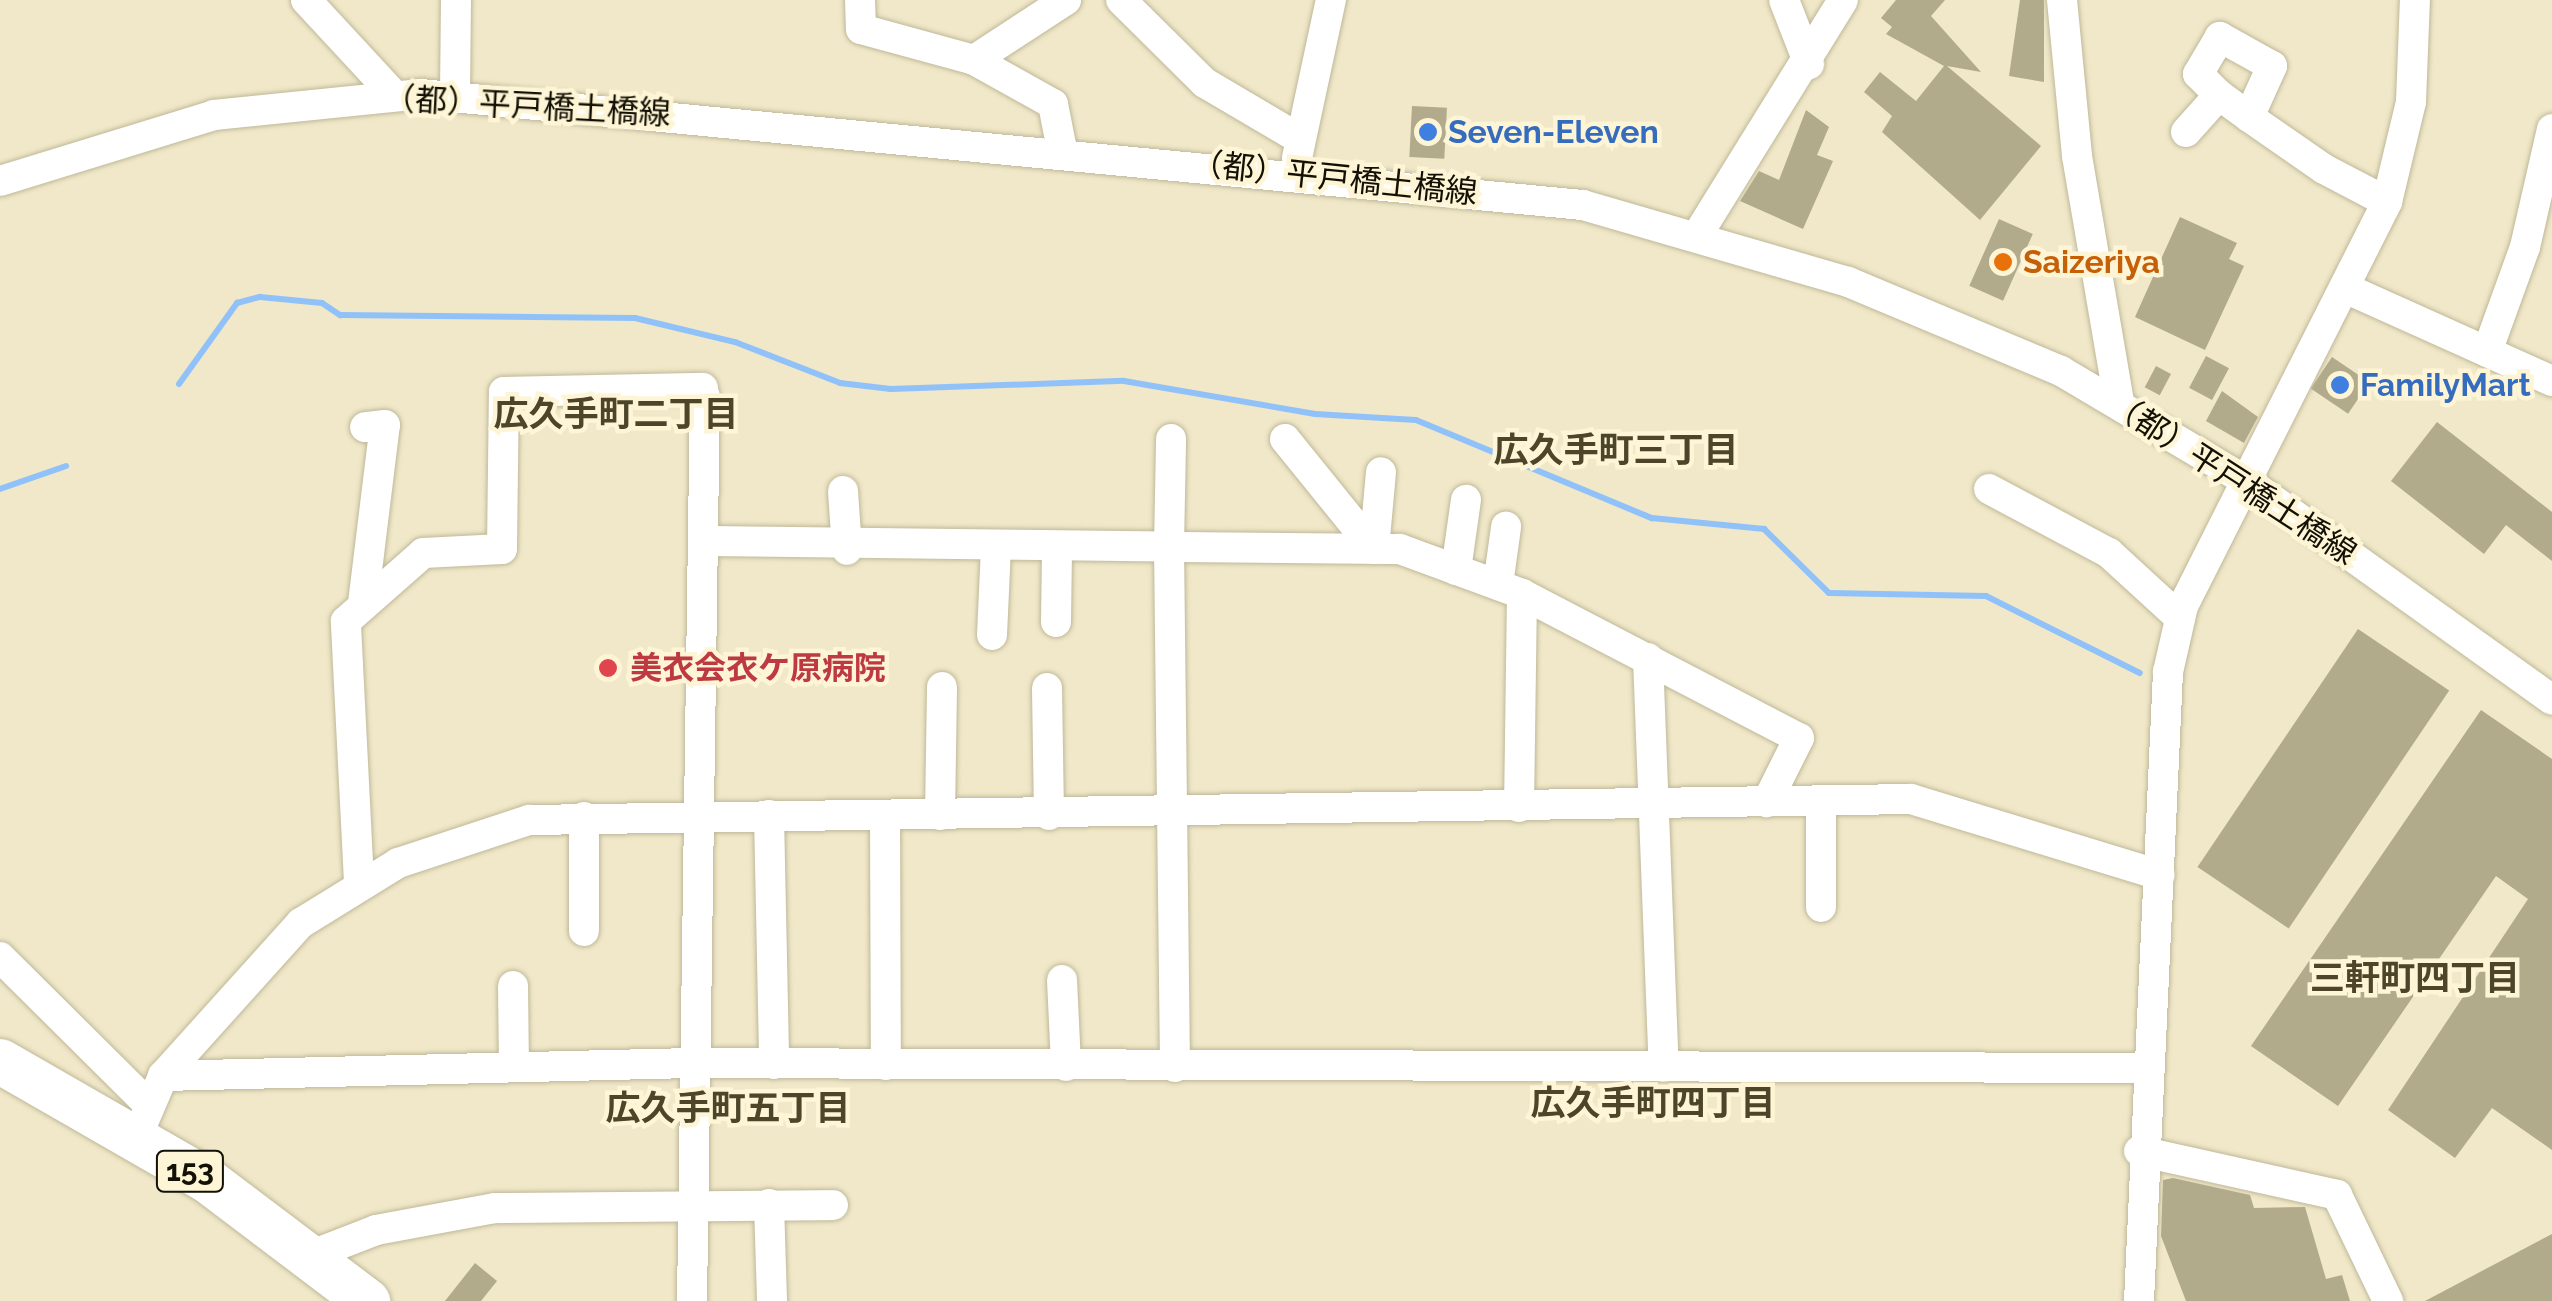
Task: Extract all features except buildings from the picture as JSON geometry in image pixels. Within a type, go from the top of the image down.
[{"type":"highway","name":"153","points":[[0,1061],[148,1105],[367,1301]]},
{"type":"street","points":[[306,0],[393,94]]},
{"type":"street","points":[[455,94],[456,0]]},
{"type":"street","points":[[860,0],[861,29],[974,60],[1053,104],[1062,150]]},
{"type":"street","points":[[974,60],[1066,0]]},
{"type":"street","points":[[1121,0],[1205,83],[1300,139]]},
{"type":"street","points":[[1295,176],[1331,0]]},
{"type":"street","points":[[1784,0],[1809,64]]},
{"type":"street","points":[[1698,234],[1809,64],[1843,0]]},
{"type":"street","points":[[2062,0],[2077,156],[2119,401]]},
{"type":"street","points":[[2139,1301],[2139,1151],[2160,875],[2168,672],[2180,618],[2387,202],[2412,102],[2415,0]]},
{"type":"street","points":[[2248,116],[2272,66],[2226,36],[2198,66],[2220,95],[2248,116],[2387,202]]},
{"type":"street","name":"（都）平戸橋土橋線","points":[[0,181],[214,115],[393,94],[455,94],[1062,150],[1583,205],[1698,234],[1951,322],[2119,401],[2248,482],[2552,700]]},
{"type":"street","points":[[2185,132],[2220,95]]},
{"type":"street","points":[[2487,352],[2539,248],[2552,129]]},
{"type":"street","points":[[2345,288],[2552,381]]},
{"type":"street","points":[[358,882],[346,621],[423,553],[502,549],[504,392],[704,392],[704,541],[693,816],[692,1301]]},
{"type":"street","points":[[363,603],[385,426],[365,427]]},
{"type":"street","points":[[1171,439],[1175,1067]]},
{"type":"street","points":[[1286,439],[1374,549]]},
{"type":"street","points":[[1374,549],[1381,472]]},
{"type":"street","points":[[1989,489],[2109,553],[2180,618]]},
{"type":"street","points":[[842,491],[847,550]]},
{"type":"street","points":[[1456,570],[1466,500]]},
{"type":"street","points":[[1506,527],[1519,807]]},
{"type":"street","points":[[704,541],[847,550],[1374,549],[1456,570],[1510,590],[1799,738],[1767,802]]},
{"type":"street","points":[[992,635],[996,548]]},
{"type":"street","points":[[1056,622],[1058,548]]},
{"type":"street","points":[[1648,658],[1664,1067]]},
{"type":"street","points":[[940,815],[942,687]]},
{"type":"street","points":[[1048,688],[1049,814]]},
{"type":"street","points":[[148,1105],[301,923],[358,882],[488,827],[584,817],[1176,814],[1912,799],[2160,875]]},
{"type":"street","points":[[1821,800],[1821,908]]},
{"type":"street","points":[[886,815],[886,1065]]},
{"type":"street","points":[[769,816],[774,1064]]},
{"type":"street","points":[[584,817],[584,930]]},
{"type":"street","points":[[0,958],[148,1105]]},
{"type":"street","points":[[1062,980],[1066,1066]]},
{"type":"street","points":[[513,986],[514,1067]]},
{"type":"street","points":[[148,1105],[514,1067],[693,1063],[2148,1068]]},
{"type":"street","points":[[2139,1151],[2337,1195],[2388,1301]]},
{"type":"street","points":[[312,1255],[452,1213],[692,1204],[833,1205]]},
{"type":"street","points":[[769,1204],[772,1301]]},
{"type":"waterway","points":[[179,384],[237,303],[260,297],[322,303],[340,315],[635,318],[735,342],[840,383],[891,389],[1124,381],[1315,414],[1416,420],[1652,518],[1764,529],[1829,593],[1986,596],[2140,673]]},
{"type":"waterway","points":[[0,489],[66,466]]},
{"type":"place","name":"Seven-Eleven","points":[[1428,132]]},
{"type":"place","name":"Saizeriya","points":[[2003,262]]},
{"type":"place","name":"FamilyMart","points":[[2340,385]]},
{"type":"place","name":"美衣会衣ケ原病院","points":[[608,668]]},
{"type":"district","name":"広久手町二丁目","points":[[616,414]]},
{"type":"district","name":"広久手町三丁目","points":[[1616,450]]},
{"type":"district","name":"三軒町四丁目","points":[[2415,978]]},
{"type":"district","name":"広久手町四丁目","points":[[1653,1103]]},
{"type":"district","name":"広久手町五丁目","points":[[728,1108]]}]
